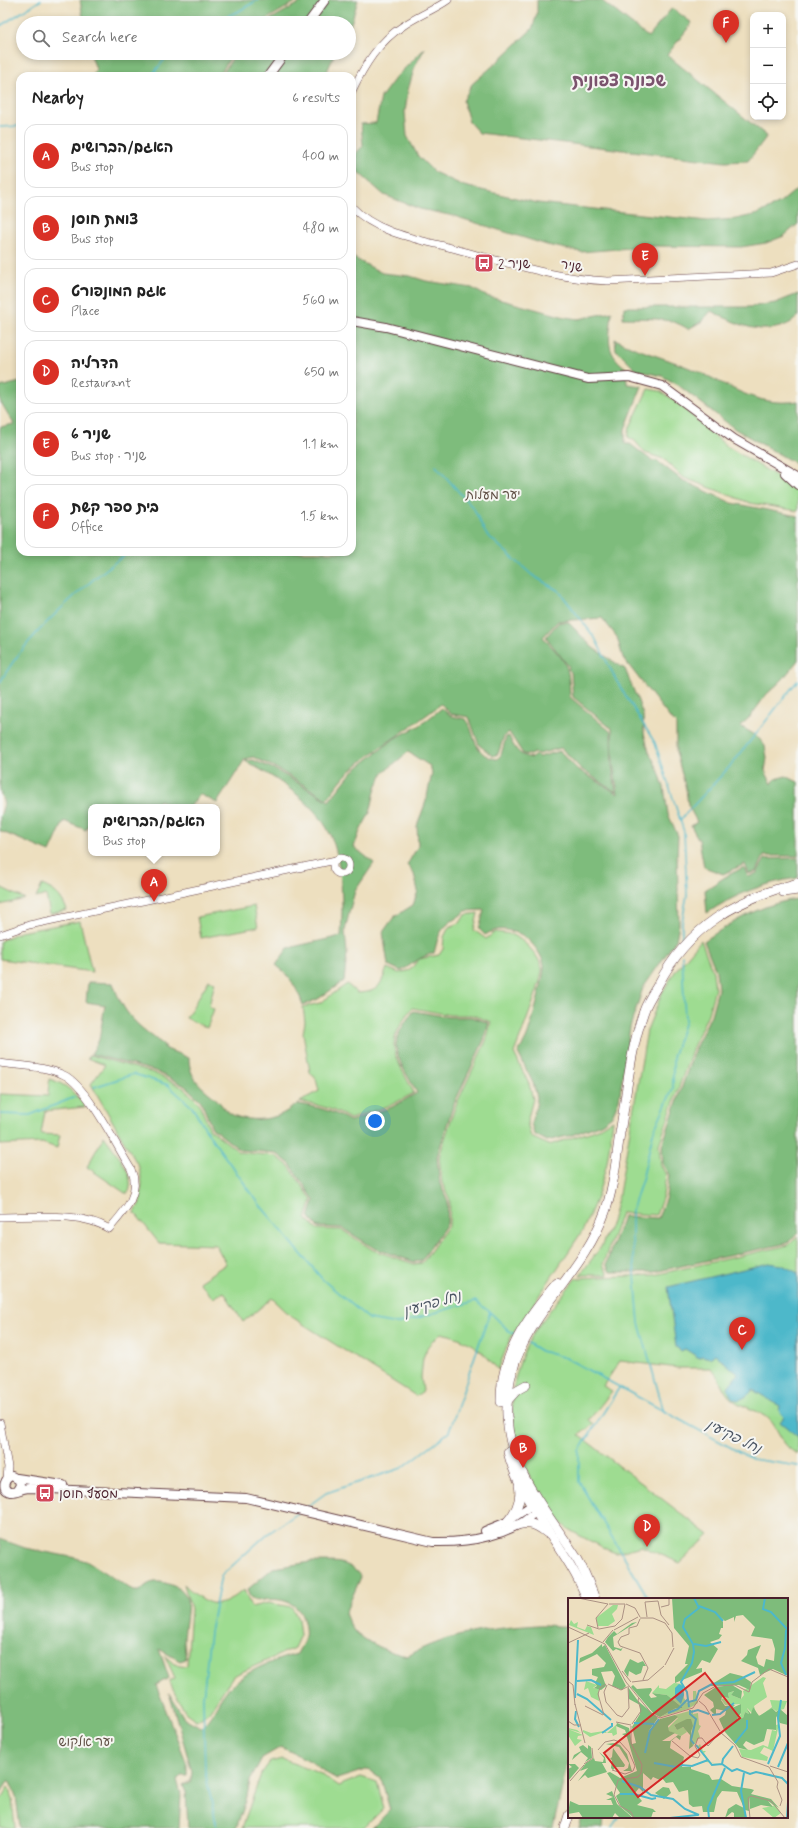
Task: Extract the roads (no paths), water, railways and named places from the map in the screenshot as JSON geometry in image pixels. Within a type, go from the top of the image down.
[{"type":"highway","points":[[595,1598],[579,1562],[536,1507],[515,1455],[509,1432],[507,1402],[513,1369],[527,1335],[577,1264],[592,1240],[605,1213],[611,1189],[634,1047],[644,1010],[663,975],[680,952],[698,932],[721,914],[750,899],[798,883]]},
{"type":"highway","points":[[750,899],[798,890]]},
{"type":"highway","points":[[509,1525],[520,1498],[516,1476],[509,1458],[501,1418],[501,1398],[506,1365],[519,1333],[539,1304],[592,1240]]},
{"type":"highway","points":[[507,1402],[524,1383],[514,1374],[513,1369]]},
{"type":"highway","points":[[516,1476],[536,1507],[581,1585],[587,1598]]},
{"type":"highway","points":[[509,1525],[529,1522],[534,1524],[555,1540]]},
{"type":"highway","points":[[565,1828],[568,1818]]},
{"type":"main road","points":[[313,16],[325,0]]},
{"type":"main road","points":[[271,72],[281,60]]},
{"type":"main road","points":[[356,322],[588,379],[630,377],[662,386],[734,440],[798,476]]},
{"type":"main road","points":[[772,462],[798,485]]},
{"type":"main road","points":[[9,1479],[4,1484],[3,1488],[13,1492],[29,1488],[246,1498],[433,1542],[468,1540],[495,1534],[536,1507]]},
{"type":"main road","points":[[9,1479],[84,1487],[239,1493],[281,1500],[407,1533],[434,1538],[476,1534],[509,1525]]},
{"type":"main road","points":[[9,1479],[20,1482],[18,1490]]},
{"type":"street","points":[[356,84],[371,57],[389,36],[402,26],[448,0]]},
{"type":"street","name":"שניר","points":[[356,210],[367,220],[395,232],[540,272],[582,280],[608,281],[771,273],[798,264]]},
{"type":"street","points":[[0,935],[24,926],[340,858],[346,859],[349,863],[349,869],[346,873],[341,875],[328,865],[321,863]]},
{"type":"street","points":[[334,870],[333,865],[336,860]]},
{"type":"street","points":[[0,1063],[57,1072],[76,1083],[87,1097],[129,1166],[135,1180],[131,1202],[109,1229],[93,1221],[81,1219],[0,1217]]},
{"type":"street","points":[[0,1423],[9,1479]]},
{"type":"water","points":[[769,1263],[782,1265],[798,1273],[798,1437],[780,1422],[784,1417],[779,1411],[780,1406],[753,1390],[742,1399],[738,1400],[732,1397],[728,1387],[738,1374],[715,1354],[710,1358],[702,1356],[699,1358],[685,1349],[681,1351],[676,1347],[668,1287]]},
{"type":"waterway","points":[[0,26],[41,0]]},
{"type":"waterway","points":[[227,16],[258,0]]},
{"type":"waterway","points":[[154,72],[164,60]]},
{"type":"waterway","points":[[0,127],[16,126]]},
{"type":"waterway","points":[[436,466],[474,509],[486,534],[532,575],[559,591],[595,638],[616,680],[655,743],[684,832],[687,895],[682,922],[682,943]]},
{"type":"waterway","points":[[0,683],[24,647],[40,629],[94,579],[123,556]]},
{"type":"waterway","points":[[680,820],[733,763],[798,680]]},
{"type":"waterway","points":[[664,1412],[639,1323],[632,1239],[632,1211],[643,1176],[653,1133],[673,1088],[673,1057],[685,1021],[682,955]]},
{"type":"waterway","name":"נחל פקיעין","points":[[94,1087],[134,1074],[168,1085],[192,1107],[212,1139],[260,1205],[323,1280],[369,1319],[397,1324],[475,1301],[490,1312],[509,1331],[516,1335]]},
{"type":"waterway","name":"נחל פקיעין","points":[[0,1114],[30,1115],[75,1097]]},
{"type":"waterway","points":[[304,1509],[326,1493],[402,1468],[449,1432],[490,1312]]},
{"type":"waterway","name":"נחל פקיעין","points":[[528,1343],[541,1351],[566,1358],[752,1459],[798,1466]]},
{"type":"waterway","points":[[619,1388],[579,1451],[579,1482],[648,1598]]},
{"type":"waterway","points":[[217,1828],[205,1771],[203,1698],[210,1632],[221,1576],[266,1535],[298,1513]]},
{"type":"waterway","points":[[612,1828],[617,1818]]},
{"type":"place","name":"בית ספר קשת","points":[[726,43]]},
{"type":"place","name":"שניר 2","points":[[484,263]]},
{"type":"place","name":"שניר 6","points":[[645,276]]},
{"type":"place","name":"האגם/הברושים","points":[[154,902]]},
{"type":"place","name":"אגם המונפורט","points":[[742,1350]]},
{"type":"place","name":"צומת חוסן","points":[[523,1468]]},
{"type":"place","name":"מסעף חוסן","points":[[45,1493]]},
{"type":"place","name":"הדרליה","points":[[647,1547]]},
{"type":"district","name":"שכונה צפונית","points":[[619,80]]},
{"type":"park label","name":"יער מעלות","points":[[493,494]]},
{"type":"park label","name":"יער אלקוש","points":[[86,1741]]}]
